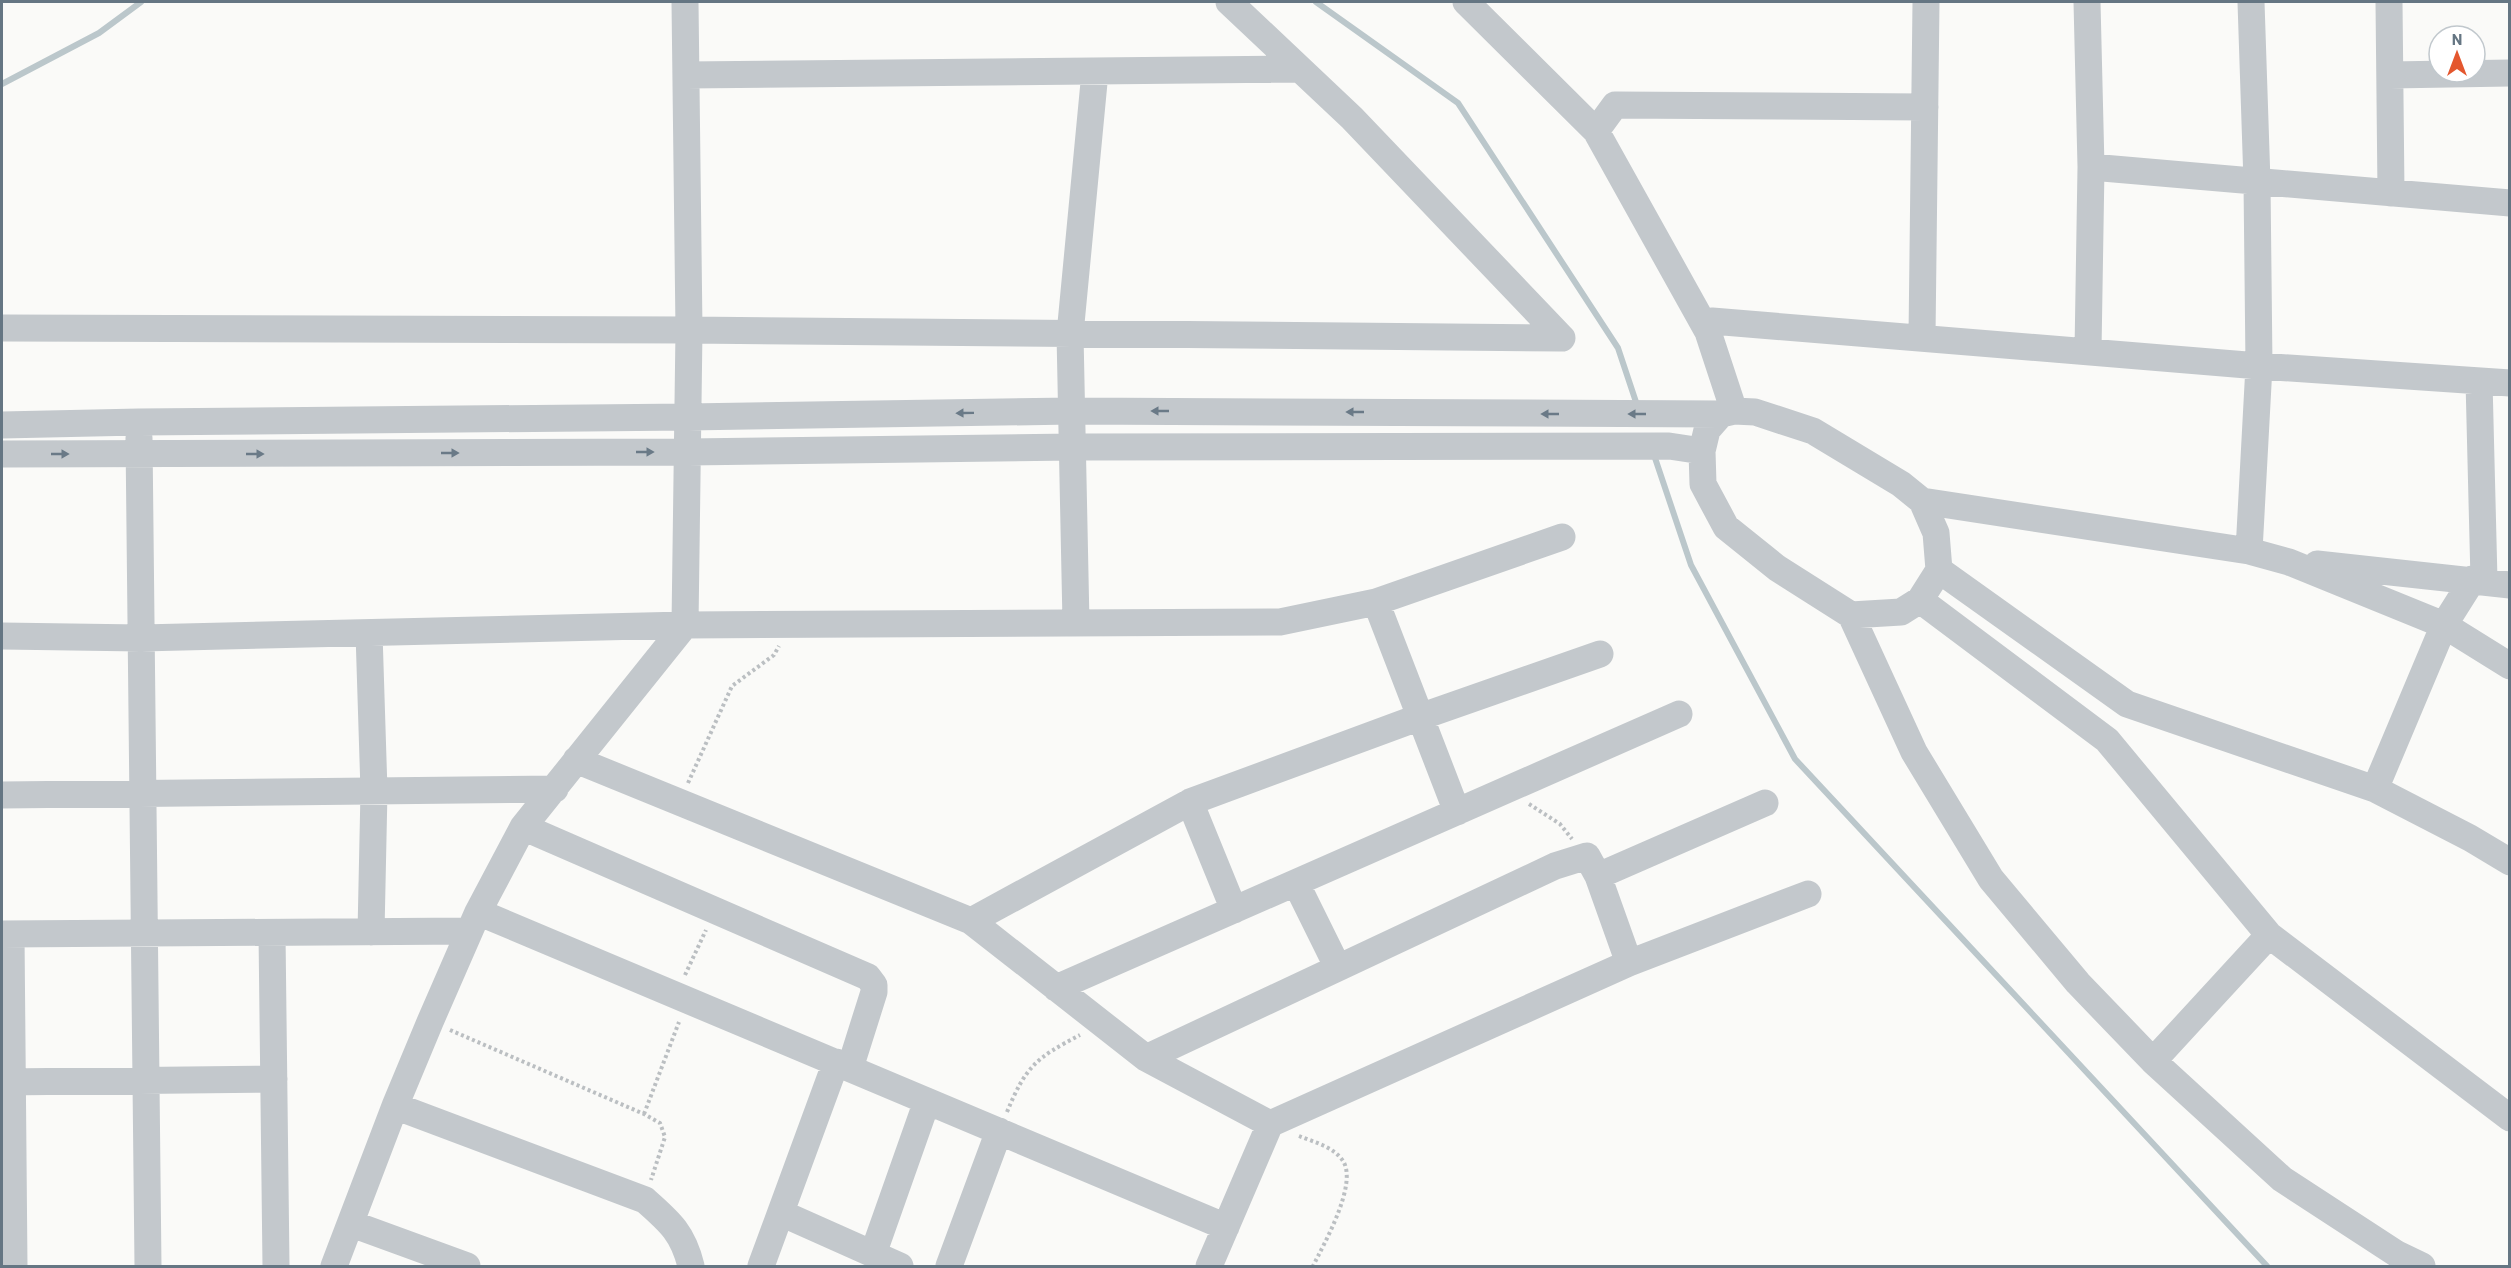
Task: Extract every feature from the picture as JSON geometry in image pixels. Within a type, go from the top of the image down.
[{"type":"street","points":[[334,1266],[352,1224],[395,1106],[430,1022],[474,921],[522,827],[555,789],[685,625],[689,330],[685,2]]},
{"type":"street","points":[[2,328],[689,330],[1562,338],[1352,118],[1228,2]]},
{"type":"street","points":[[1466,2],[1596,131],[1708,332]]},
{"type":"street","points":[[1922,337],[1926,2]]},
{"type":"street","points":[[2087,2],[2091,168],[2088,351]]},
{"type":"street","points":[[2249,551],[2259,366],[2258,182],[2251,2]]},
{"type":"street","points":[[2389,2],[2391,193]]},
{"type":"street","points":[[686,75],[1300,69]]},
{"type":"street","points":[[1076,623],[1070,334],[1095,72]]},
{"type":"street","points":[[2390,75],[2510,73]]},
{"type":"street","points":[[1596,131],[1616,105],[1925,107]]},
{"type":"street","points":[[2091,168],[2510,203]]},
{"type":"street","points":[[1728,412],[1708,332],[1708,325],[1718,320],[2259,366],[2510,383]]},
{"type":"street","points":[[2375,789],[2444,625],[2489,582],[2479,381]]},
{"type":"street","points":[[2,425],[1072,411],[1609,414],[1755,412],[1813,431],[1901,484],[1922,501],[1936,533],[1939,570],[1920,600],[1901,612],[1851,615]]},
{"type":"street","points":[[1728,412],[1707,430],[1702,451],[1703,484],[1726,527],[1777,568],[1851,615],[1914,752],[1991,879],[2078,983],[2153,1061],[2282,1179],[2397,1254],[2421,1266]]},
{"type":"street","points":[[139,422],[148,1266]]},
{"type":"street","points":[[2,454],[688,452],[1073,447],[1669,446],[1702,451]]},
{"type":"street","points":[[1922,501],[2249,551],[2289,562],[2444,625],[2510,666]]},
{"type":"street","points":[[2,636],[141,638],[685,625],[1280,622],[1376,602],[1562,537]]},
{"type":"street","points":[[2289,562],[2489,582]]},
{"type":"street","points":[[1939,570],[2127,705],[2375,789],[2470,838],[2510,862]]},
{"type":"street","points":[[1920,600],[2107,740],[2269,935],[2510,1118]]},
{"type":"street","points":[[1376,602],[1456,812]]},
{"type":"street","points":[[369,633],[374,791],[371,932]]},
{"type":"street","points":[[971,921],[1190,802],[1420,717],[1600,654]]},
{"type":"street","points":[[2107,740],[2127,705]]},
{"type":"street","points":[[1056,988],[1679,714]]},
{"type":"street","points":[[576,760],[678,804],[971,921],[1146,1058],[1270,1124]]},
{"type":"street","points":[[2,795],[555,789]]},
{"type":"street","points":[[1190,802],[1234,910]]},
{"type":"street","points":[[1146,1058],[1555,866],[1592,866],[1765,803]]},
{"type":"street","points":[[522,827],[868,976],[874,985],[874,992],[761,1266]]},
{"type":"street","points":[[1592,866],[1629,963]]},
{"type":"street","points":[[1296,883],[1338,968]]},
{"type":"street","points":[[1209,1266],[1270,1124],[1629,963],[1808,894]]},
{"type":"street","points":[[14,1266],[7,1082],[6,934],[371,932],[474,921],[682,997],[1226,1227]]},
{"type":"street","points":[[272,933],[276,1266]]},
{"type":"street","points":[[2153,1061],[2269,935]]},
{"type":"street","points":[[7,1082],[274,1079]]},
{"type":"street","points":[[873,1254],[927,1101]]},
{"type":"street","points":[[395,1106],[645,1200],[669,1221],[681,1236],[691,1266]]},
{"type":"street","points":[[950,1266],[999,1131]]},
{"type":"street","points":[[781,1213],[900,1266]]},
{"type":"street","points":[[352,1224],[467,1266]]},
{"type":"path","points":[[678,804],[732,686],[774,655],[781,644],[784,625]]},
{"type":"path","points":[[1505,790],[1560,824],[1592,866]]},
{"type":"path","points":[[644,1114],[682,997],[715,910]]},
{"type":"path","points":[[430,1022],[644,1114],[660,1123],[665,1137],[645,1200]]},
{"type":"path","points":[[999,1131],[1016,1090],[1029,1068],[1053,1049],[1102,1024]]},
{"type":"path","points":[[1270,1124],[1331,1150],[1343,1161],[1346,1168],[1346,1190],[1313,1266]]},
{"type":"waterway","points":[[2,84],[99,33],[141,2]]},
{"type":"waterway","points":[[1316,2],[1458,103],[1618,348],[1638,408]]},
{"type":"waterway","points":[[1653,452],[1691,565],[1795,759],[2267,1266]]}]
